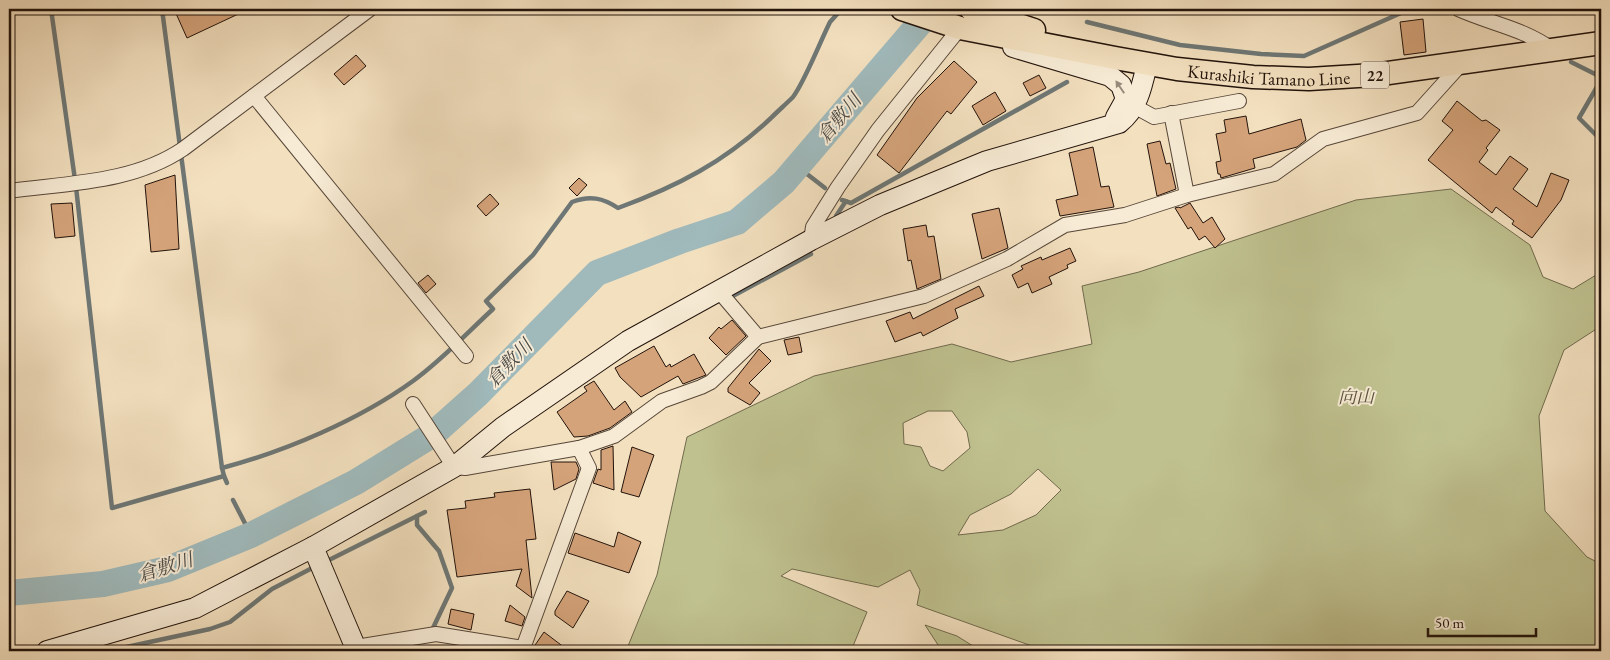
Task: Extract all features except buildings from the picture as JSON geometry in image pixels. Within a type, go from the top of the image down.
[{"type":"main road","name":"Kurashiki Tamano Line","points":[[902,9],[974,13],[1115,58],[1253,77],[1309,79],[1374,75],[1601,43]]},
{"type":"street","points":[[9,191],[122,176],[140,171],[180,152],[370,9]]},
{"type":"street","points":[[1458,9],[1531,35],[1553,50]]},
{"type":"street","points":[[811,240],[813,226],[878,130],[974,13],[1006,45],[1110,76],[1121,85],[1126,99],[1121,111],[1107,128]]},
{"type":"street","points":[[414,406],[451,462],[465,468],[579,448],[614,436],[662,401],[701,388],[711,382],[758,337],[924,296],[1007,259],[1065,225],[1125,215],[1187,195],[1274,174],[1323,139],[1417,113],[1462,63]]},
{"type":"street","points":[[46,651],[195,608],[318,558],[566,382],[628,341],[718,290],[880,205],[987,161],[1107,128],[1128,116],[1138,98],[1148,64]]},
{"type":"street","points":[[254,96],[459,348]]},
{"type":"street","points":[[1134,106],[1154,117],[1239,101]]},
{"type":"street","points":[[1171,113],[1187,195]]},
{"type":"street","points":[[718,290],[758,337]]},
{"type":"street","points":[[318,558],[356,649],[436,634],[523,649],[589,468],[579,448]]},
{"type":"green space","name":"向山","points":[[1451,189],[1530,245],[1543,277],[1573,289],[1601,272],[1601,326],[1564,350],[1539,416],[1545,511],[1587,557],[1601,564],[1601,651],[1046,651],[917,605],[920,590],[910,570],[878,587],[792,569],[781,576],[867,612],[851,651],[626,651],[657,575],[687,437],[814,376],[952,344],[1011,362],[1092,344],[1082,286],[1139,272],[1356,200]],"holes":[[[928,411],[952,411],[967,432],[970,448],[943,471],[930,466],[921,447],[904,444],[903,423]],[[1038,469],[1061,490],[1036,515],[1003,530],[958,535],[970,515],[1011,494]]]},
{"type":"green space","points":[[925,625],[957,636],[981,651],[942,651]]},
{"type":"waterway","points":[[51,9],[76,187],[112,508],[224,476],[222,468],[271,453],[321,433],[369,409],[413,381],[493,309],[486,301],[533,255],[572,202],[591,198],[607,202],[618,208],[640,200],[661,191],[718,160],[753,134],[793,97],[798,90],[830,22],[839,12]]},
{"type":"waterway","points":[[162,9],[222,468]]},
{"type":"waterway","name":"倉敷川","points":[[9,593],[103,584],[168,569],[251,535],[356,482],[432,435],[478,394],[597,273],[680,241],[737,222],[784,182],[932,9]]},
{"type":"waterway","points":[[1087,22],[1180,45],[1261,54],[1304,56],[1410,9]]},
{"type":"waterway","points":[[1571,62],[1601,77]]},
{"type":"waterway","points":[[1601,80],[1579,118],[1601,140]]},
{"type":"waterway","points":[[842,200],[851,203],[1067,82]]},
{"type":"waterway","points":[[798,167],[825,188]]},
{"type":"waterway","points":[[836,216],[846,201]]},
{"type":"waterway","points":[[731,297],[811,254]]},
{"type":"waterway","points":[[224,476],[227,483]]},
{"type":"waterway","points":[[233,500],[251,535]]},
{"type":"waterway","points":[[325,562],[425,512]]},
{"type":"waterway","points":[[417,516],[417,525],[439,551],[452,588],[433,628]]},
{"type":"waterway","points":[[108,651],[210,629],[230,622],[272,589],[316,566]]}]
